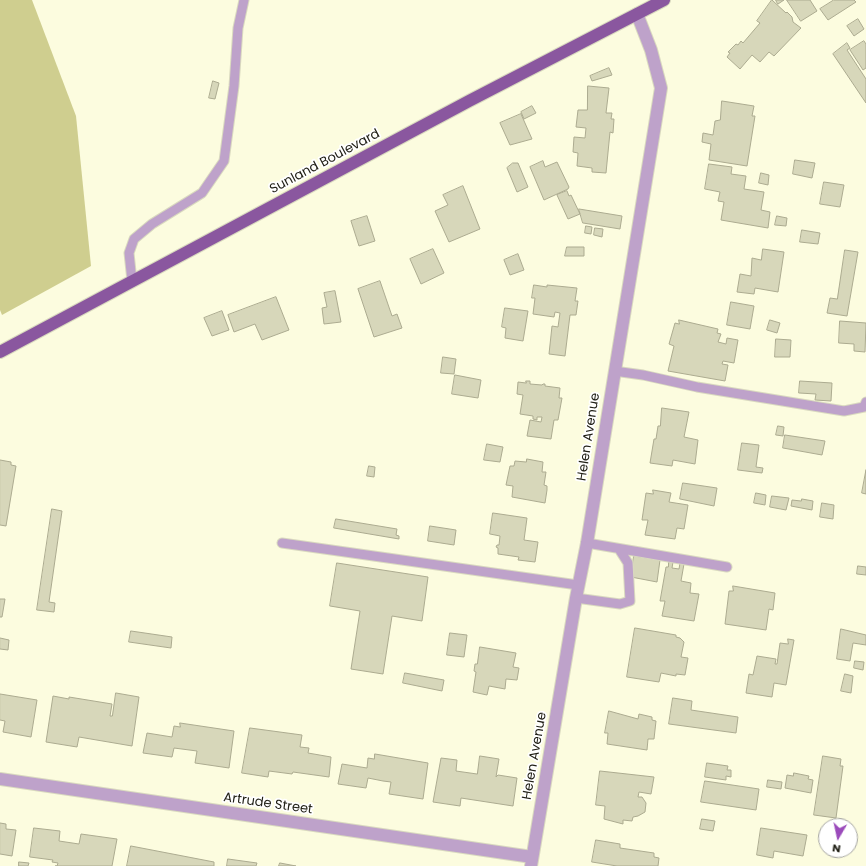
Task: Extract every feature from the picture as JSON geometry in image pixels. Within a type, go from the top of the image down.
[{"type":"main road","name":"Sunland Boulevard","points":[[0,352],[462,104],[664,0]]},
{"type":"street","name":"Helen Avenue","points":[[531,862],[578,585],[587,543],[660,88],[652,50],[637,14]]},
{"type":"street","name":"Artrude Street","points":[[0,779],[531,862]]},
{"type":"lane","points":[[132,281],[129,253],[134,239],[152,224],[202,193],[224,161],[234,86],[238,28],[244,0]]},
{"type":"lane","points":[[614,371],[643,374],[697,387],[844,411],[864,407],[866,402]]},
{"type":"lane","points":[[282,543],[578,585]]},
{"type":"lane","points":[[587,543],[727,567]]},
{"type":"lane","points":[[576,598],[620,604],[630,601],[628,563],[619,549]]},
{"type":"shaded area","points":[[0,0],[32,0],[76,116],[91,266],[2,315],[0,310]]},
{"type":"building","points":[[772,0],[786,13],[787,12],[792,17],[793,22],[801,28],[774,56],[769,52],[760,62],[752,55],[740,69],[727,57],[730,53],[728,52],[741,41],[743,43],[760,23],[757,21]]},
{"type":"building","points":[[776,0],[784,0],[778,4]]},
{"type":"building","points":[[787,0],[810,0],[817,11],[801,21]]},
{"type":"building","points":[[834,0],[854,0],[856,2],[828,20],[820,9]]},
{"type":"building","points":[[858,19],[864,29],[854,36],[847,26]]},
{"type":"building","points":[[864,41],[866,44],[866,68],[863,70],[850,50]]},
{"type":"building","points":[[847,43],[850,48],[847,50],[866,79],[866,103],[833,54]]},
{"type":"building","points":[[609,68],[612,75],[592,81],[590,76]]},
{"type":"building","points":[[213,81],[219,83],[215,99],[209,98]]},
{"type":"building","points":[[588,86],[609,88],[606,113],[612,113],[611,119],[614,119],[613,133],[610,132],[606,173],[592,172],[592,168],[577,166],[578,153],[573,152],[574,137],[585,138],[586,128],[576,127],[578,110],[587,110]]},
{"type":"building","points":[[722,101],[754,106],[752,116],[755,116],[747,166],[709,160],[711,144],[702,142],[703,133],[713,135],[715,121],[720,120]]},
{"type":"building","points":[[532,106],[536,113],[524,119],[521,112]]},
{"type":"building","points":[[521,114],[532,139],[510,145],[500,123]]},
{"type":"building","points":[[795,160],[815,163],[812,178],[793,174]]},
{"type":"building","points":[[543,161],[545,167],[557,162],[569,187],[568,189],[544,200],[530,167]]},
{"type":"building","points":[[513,163],[518,163],[528,187],[517,192],[507,168]]},
{"type":"building","points":[[709,164],[732,167],[731,174],[746,176],[744,189],[764,192],[761,210],[770,212],[768,228],[721,220],[724,202],[718,201],[720,192],[705,189]]},
{"type":"building","points":[[761,173],[769,175],[768,185],[759,183]]},
{"type":"building","points":[[824,182],[844,185],[840,207],[820,204]]},
{"type":"building","points":[[463,186],[480,229],[449,242],[435,211],[448,205],[443,195]]},
{"type":"building","points":[[567,191],[569,196],[571,195],[580,214],[568,219],[557,195]]},
{"type":"building","points":[[579,209],[622,216],[620,229],[583,223]]},
{"type":"building","points":[[367,216],[375,241],[359,246],[351,221]]},
{"type":"building","points":[[777,216],[787,218],[786,226],[775,225]]},
{"type":"building","points":[[586,226],[592,227],[591,234],[585,233]]},
{"type":"building","points":[[595,228],[603,229],[602,237],[594,235]]},
{"type":"building","points":[[802,230],[820,233],[818,244],[800,242]]},
{"type":"building","points":[[567,247],[584,247],[584,256],[565,256]]},
{"type":"building","points":[[433,249],[444,273],[421,284],[410,259]]},
{"type":"building","points":[[763,249],[784,252],[778,292],[755,288],[754,294],[737,292],[740,274],[751,276],[752,258],[761,260]]},
{"type":"building","points":[[845,250],[858,252],[847,316],[827,313],[830,298],[837,299]]},
{"type":"building","points":[[518,254],[524,270],[510,275],[504,260]]},
{"type":"building","points":[[380,281],[392,316],[397,314],[402,328],[374,337],[358,289]]},
{"type":"building","points":[[534,285],[577,288],[575,301],[578,301],[576,315],[570,315],[565,356],[549,354],[552,326],[558,327],[560,313],[555,312],[554,317],[533,314],[535,298],[532,298]]},
{"type":"building","points":[[335,291],[341,322],[324,324],[322,308],[327,307],[324,293]]},
{"type":"building","points":[[276,297],[289,330],[262,340],[255,324],[234,332],[228,315]]},
{"type":"building","points":[[731,302],[754,306],[750,329],[727,325]]},
{"type":"building","points":[[505,308],[528,311],[523,341],[505,338],[506,328],[502,327]]},
{"type":"building","points":[[222,311],[229,330],[212,336],[204,318]]},
{"type":"building","points":[[679,320],[718,329],[717,333],[721,334],[718,342],[726,344],[727,338],[738,340],[734,363],[723,361],[722,364],[728,365],[725,381],[668,371],[674,346],[669,344],[675,323],[679,324]]},
{"type":"building","points":[[770,320],[780,323],[777,333],[767,330]]},
{"type":"building","points":[[840,321],[866,323],[865,352],[854,351],[854,344],[839,343]]},
{"type":"building","points":[[776,339],[791,340],[790,357],[775,357]]},
{"type":"building","points":[[443,357],[456,359],[454,374],[441,373]]},
{"type":"building","points":[[455,375],[481,380],[478,398],[452,394]]},
{"type":"building","points":[[526,381],[530,381],[530,384],[545,384],[545,386],[560,388],[559,398],[562,398],[558,420],[554,420],[551,439],[527,436],[530,420],[541,422],[542,417],[537,417],[537,420],[533,419],[533,416],[520,414],[523,395],[517,394],[518,382],[526,383]]},
{"type":"building","points":[[800,381],[832,383],[831,401],[815,400],[816,394],[799,393]]},
{"type":"building","points":[[662,408],[689,412],[684,437],[698,440],[695,464],[673,460],[672,466],[650,463],[654,439],[656,439],[658,426],[660,426]]},
{"type":"building","points":[[778,426],[784,427],[783,436],[776,435]]},
{"type":"building","points":[[785,435],[825,441],[822,455],[783,448]]},
{"type":"building","points":[[742,443],[759,445],[756,467],[763,468],[762,473],[738,470]]},
{"type":"building","points":[[487,444],[503,447],[500,462],[484,460]]},
{"type":"building","points":[[527,459],[543,462],[542,472],[546,472],[544,485],[547,486],[545,503],[512,497],[513,486],[506,485],[510,466],[514,466],[515,461],[526,462]]},
{"type":"building","points":[[0,460],[11,462],[11,465],[16,466],[6,526],[0,525]]},
{"type":"building","points":[[369,466],[375,467],[374,477],[367,476]]},
{"type":"building","points":[[866,470],[866,494],[862,493]]},
{"type":"building","points":[[683,483],[717,488],[714,506],[680,499]]},
{"type":"building","points":[[653,490],[671,493],[669,502],[688,505],[684,529],[677,528],[675,539],[645,535],[648,520],[642,520],[646,493],[653,494]]},
{"type":"building","points":[[756,493],[766,495],[765,505],[754,503]]},
{"type":"building","points":[[772,496],[789,498],[786,510],[770,507]]},
{"type":"building","points":[[802,499],[813,501],[812,510],[791,506],[792,500],[801,501]]},
{"type":"building","points":[[822,503],[834,505],[833,519],[820,517]]},
{"type":"building","points":[[52,509],[62,511],[49,602],[55,603],[54,612],[37,610]]},
{"type":"building","points":[[493,513],[527,518],[524,540],[538,542],[535,562],[518,560],[519,557],[498,554],[498,548],[496,547],[499,545],[500,536],[490,534]]},
{"type":"building","points":[[336,519],[397,529],[396,535],[399,536],[399,539],[334,528]]},
{"type":"building","points":[[430,526],[456,530],[454,545],[428,541]]},
{"type":"building","points":[[634,556],[660,560],[657,582],[631,577]]},
{"type":"building","points":[[669,562],[673,562],[672,568],[679,569],[680,563],[684,564],[681,581],[691,583],[690,593],[699,594],[694,621],[662,616],[665,601],[660,601],[666,567],[668,567]]},
{"type":"building","points":[[337,563],[428,577],[422,621],[392,616],[383,674],[351,669],[360,611],[330,606]]},
{"type":"building","points":[[858,566],[866,567],[866,575],[857,574]]},
{"type":"building","points":[[733,586],[775,593],[773,610],[769,609],[766,630],[725,624],[729,591],[733,591]]},
{"type":"building","points":[[0,599],[5,599],[2,617],[0,617]]},
{"type":"building","points":[[635,628],[676,635],[676,637],[680,638],[684,642],[681,657],[688,658],[685,675],[676,674],[676,676],[661,673],[659,682],[627,677]]},
{"type":"building","points":[[841,629],[866,635],[866,645],[853,643],[850,661],[837,659]]},
{"type":"building","points":[[131,631],[172,637],[171,648],[129,642]]},
{"type":"building","points":[[450,633],[467,635],[464,657],[447,655]]},
{"type":"building","points":[[0,638],[9,640],[8,650],[0,649]]},
{"type":"building","points":[[788,639],[794,640],[786,685],[774,683],[772,697],[746,693],[749,674],[753,675],[757,656],[776,659],[775,664],[777,664],[780,643],[788,644]]},
{"type":"building","points":[[480,647],[516,653],[513,667],[519,668],[517,680],[506,679],[505,689],[489,686],[487,695],[473,692],[476,672],[474,671],[475,664],[477,664]]},
{"type":"building","points":[[855,661],[864,662],[863,670],[854,668]]},
{"type":"building","points":[[405,673],[444,680],[442,691],[403,683]]},
{"type":"building","points":[[845,674],[853,676],[851,693],[841,691]]},
{"type":"building","points":[[116,693],[139,697],[132,746],[79,737],[77,747],[46,742],[53,696],[112,704],[110,716],[112,716]]},
{"type":"building","points":[[0,694],[37,700],[31,737],[3,732],[5,721],[0,720]]},
{"type":"building","points":[[673,698],[692,701],[691,710],[738,717],[736,733],[669,724]]},
{"type":"building","points":[[609,711],[638,719],[639,714],[652,717],[652,720],[656,721],[654,739],[648,739],[647,750],[607,744],[608,733],[605,733]]},
{"type":"building","points":[[180,723],[234,731],[229,768],[195,763],[197,751],[174,748],[172,757],[143,753],[147,733],[172,737],[174,726],[180,727]]},
{"type":"building","points":[[250,728],[302,735],[300,747],[309,748],[308,753],[331,757],[329,777],[293,772],[292,774],[269,771],[268,777],[242,773]]},
{"type":"building","points":[[375,754],[428,763],[423,799],[389,794],[391,782],[368,778],[366,788],[338,784],[342,764],[367,768],[368,758],[374,759]]},
{"type":"building","points":[[480,756],[499,759],[496,777],[498,775],[517,778],[513,806],[461,798],[460,806],[433,802],[441,758],[457,760],[456,771],[477,774]]},
{"type":"building","points":[[823,756],[841,759],[840,766],[843,766],[836,818],[814,815]]},
{"type":"building","points":[[707,763],[728,766],[727,770],[731,770],[731,777],[726,776],[726,780],[705,777]]},
{"type":"building","points":[[600,771],[654,777],[651,794],[639,792],[638,797],[642,797],[646,803],[645,812],[633,817],[632,821],[623,820],[623,824],[604,819],[605,806],[596,805]]},
{"type":"building","points":[[794,773],[809,776],[808,779],[813,780],[811,793],[785,788],[787,775],[793,776]]},
{"type":"building","points":[[768,780],[782,782],[781,789],[767,787]]},
{"type":"building","points":[[705,781],[759,789],[756,810],[701,802]]},
{"type":"building","points":[[702,819],[715,821],[713,831],[700,829]]},
{"type":"building","points":[[0,823],[6,824],[6,829],[16,830],[12,856],[0,854]]},
{"type":"building","points":[[34,828],[60,831],[59,841],[79,844],[81,834],[117,839],[112,866],[57,866],[58,863],[52,862],[53,860],[30,857]]},
{"type":"building","points":[[761,828],[807,835],[803,856],[774,851],[773,858],[757,855]]},
{"type":"building","points":[[596,840],[620,844],[620,848],[654,853],[654,857],[659,858],[658,866],[617,866],[592,862]]},
{"type":"building","points":[[131,846],[214,862],[214,866],[127,866]]},
{"type":"building","points":[[228,859],[257,863],[256,866],[227,866]]},
{"type":"building","points":[[19,862],[29,863],[28,866],[19,866]]},
{"type":"building","points":[[280,863],[296,866],[279,866]]}]
